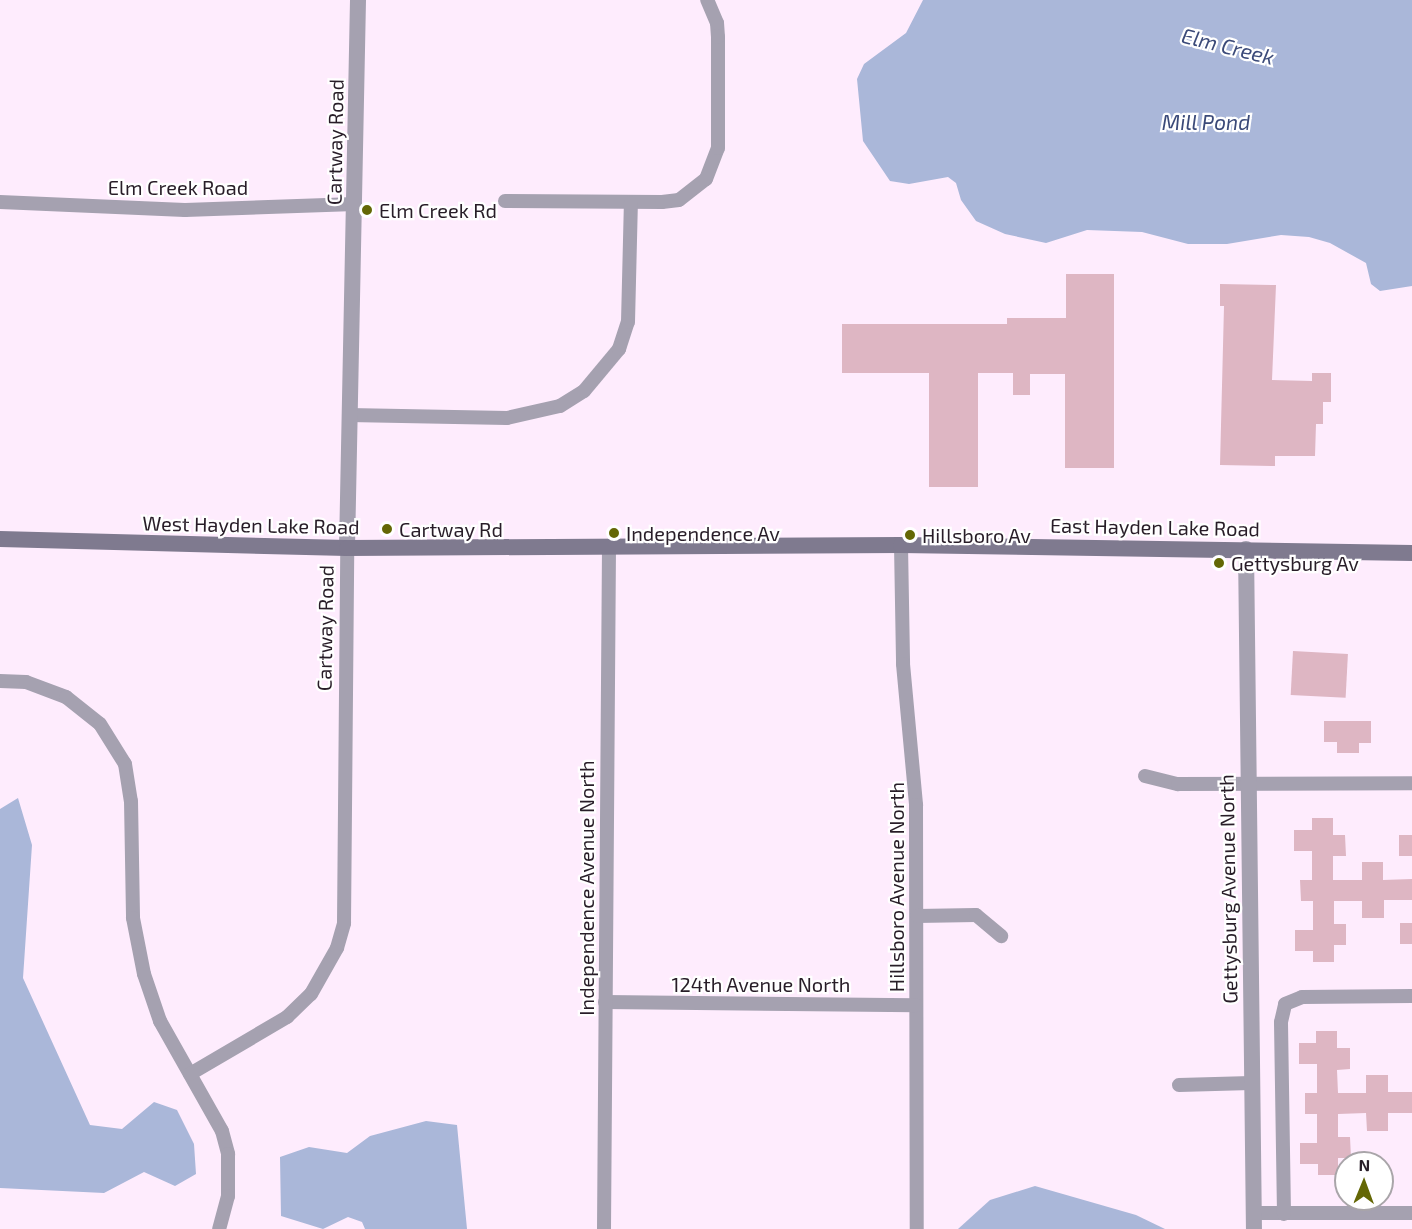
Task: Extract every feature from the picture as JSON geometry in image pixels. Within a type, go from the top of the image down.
[{"type":"main road","name":"West Hayden Lake Road","points":[[0,539],[347,548],[609,548]]},
{"type":"main road","name":"East Hayden Lake Road","points":[[609,548],[901,545],[1412,553]]},
{"type":"street","name":"Cartway Road","points":[[190,1074],[287,1017],[311,994],[338,948],[344,922],[349,415],[358,0]]},
{"type":"street","points":[[505,201],[631,203],[679,200],[706,179],[715,164],[718,37],[717,23],[707,0]]},
{"type":"street","name":"Elm Creek Road","points":[[0,202],[185,210],[355,204]]},
{"type":"street","points":[[349,415],[507,418],[560,406],[585,392],[619,349],[628,322],[631,203]]},
{"type":"street","name":"Hillsboro Avenue North","points":[[901,545],[903,664],[915,769],[917,1229]]},
{"type":"street","name":"Independence Avenue North","points":[[604,1229],[609,548]]},
{"type":"street","name":"Gettysburg Avenue North","points":[[1246,549],[1254,1221]]},
{"type":"street","points":[[0,681],[26,682],[66,697],[100,724],[125,764],[131,801],[133,918],[144,974],[160,1021],[222,1131],[228,1154],[228,1196],[219,1229]]},
{"type":"street","points":[[1145,776],[1178,784],[1412,783]]},
{"type":"street","points":[[917,916],[976,915],[1001,936]]},
{"type":"street","points":[[1284,1214],[1281,1022],[1285,1004],[1302,997],[1412,996]]},
{"type":"street","name":"124th Avenue North","points":[[605,1002],[916,1005]]},
{"type":"street","points":[[1179,1085],[1251,1083]]},
{"type":"street","points":[[1254,1221],[1284,1214],[1412,1213]]},
{"type":"water","name":"Mill Pond","points":[[923,0],[1412,0],[1412,286],[1380,291],[1371,284],[1366,263],[1330,243],[1309,237],[1281,235],[1227,244],[1188,244],[1142,232],[1087,230],[1046,243],[1005,234],[976,221],[961,200],[956,183],[948,177],[909,184],[890,181],[863,141],[857,79],[864,64],[906,33]]},
{"type":"water","points":[[18,798],[32,845],[23,978],[90,1125],[122,1129],[154,1102],[177,1110],[194,1144],[196,1174],[175,1186],[144,1172],[104,1193],[0,1188],[0,809]]},
{"type":"water","points":[[426,1121],[457,1125],[467,1229],[365,1229],[362,1222],[348,1217],[323,1229],[281,1216],[280,1157],[309,1147],[347,1153],[370,1136]]},
{"type":"water","points":[[1035,1186],[1136,1215],[1165,1229],[958,1229],[990,1200]]},
{"type":"building","points":[[1066,274],[1114,274],[1114,468],[1065,468],[1065,374],[1030,374],[1030,395],[1013,395],[1013,373],[978,373],[978,487],[929,487],[929,373],[842,373],[842,324],[1007,324],[1007,318],[1066,318]]},
{"type":"building","points":[[1220,284],[1276,285],[1272,380],[1312,381],[1312,373],[1331,373],[1331,402],[1323,402],[1323,424],[1316,424],[1315,456],[1275,456],[1275,466],[1220,465],[1224,306],[1220,306]]},
{"type":"building","points":[[1293,651],[1348,654],[1346,698],[1291,695]]},
{"type":"building","points":[[1324,721],[1371,721],[1371,743],[1359,743],[1359,753],[1337,753],[1337,742],[1324,742]]},
{"type":"building","points":[[1312,818],[1333,818],[1333,835],[1345,835],[1346,856],[1333,856],[1333,880],[1362,880],[1362,862],[1383,862],[1383,880],[1412,879],[1412,900],[1384,900],[1384,918],[1362,918],[1362,901],[1334,901],[1334,924],[1346,924],[1346,945],[1334,945],[1334,962],[1313,962],[1313,951],[1295,951],[1295,930],[1313,930],[1313,901],[1301,901],[1300,880],[1312,880],[1312,851],[1294,851],[1294,830],[1312,830]]},
{"type":"building","points":[[1399,835],[1412,835],[1412,856],[1399,856]]},
{"type":"building","points":[[1400,923],[1412,923],[1412,944],[1400,944]]},
{"type":"building","points":[[1316,1031],[1337,1031],[1337,1048],[1350,1048],[1350,1069],[1337,1070],[1338,1093],[1366,1093],[1366,1075],[1388,1075],[1388,1092],[1412,1092],[1412,1113],[1388,1113],[1388,1131],[1367,1131],[1366,1113],[1338,1114],[1338,1137],[1350,1137],[1351,1151],[1334,1151],[1334,1175],[1318,1175],[1318,1164],[1300,1164],[1300,1143],[1317,1143],[1317,1114],[1305,1114],[1305,1093],[1317,1093],[1317,1064],[1299,1064],[1299,1043],[1316,1043]]},
{"type":"place","name":"Elm Creek Rd","points":[[367,210]]},
{"type":"place","name":"Cartway Rd","points":[[387,529]]},
{"type":"place","name":"Independence Av","points":[[614,533]]},
{"type":"place","name":"Hillsboro Av","points":[[910,535]]},
{"type":"place","name":"Gettysburg Av","points":[[1219,563]]},
{"type":"water label","name":"Elm Creek","points":[[1228,46]]}]
